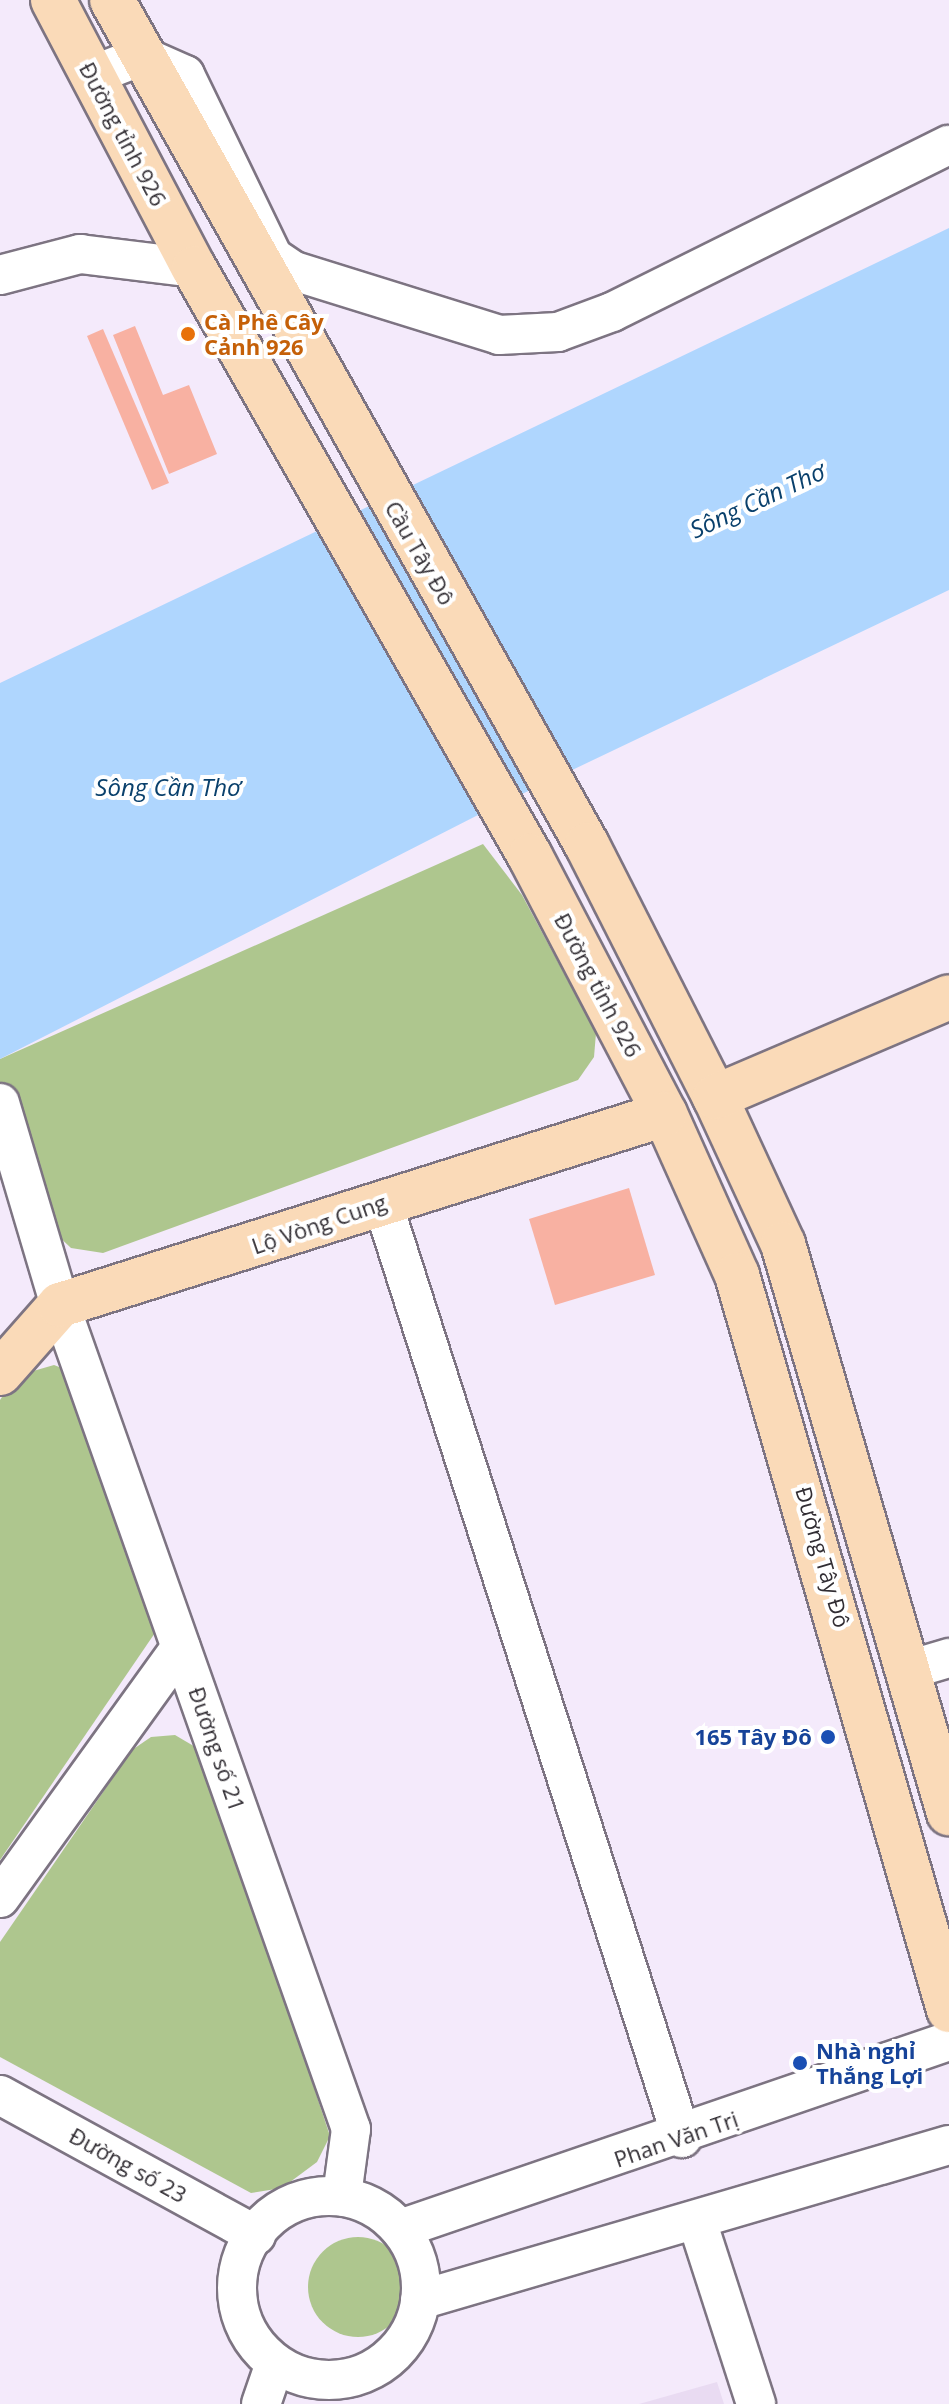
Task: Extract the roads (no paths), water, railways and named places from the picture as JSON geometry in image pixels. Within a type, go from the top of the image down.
[{"type":"main road","name":"Đường tỉnh 926","points":[[53,0],[201,279],[530,856],[665,1114]]},
{"type":"main road","points":[[112,0],[142,56]]},
{"type":"main road","name":"Cầu Tây Đô","points":[[142,56],[253,260],[587,845],[715,1097]]},
{"type":"main road","points":[[949,997],[715,1097],[783,1244],[905,1671],[949,1813]]},
{"type":"main road","name":"Lộ Vòng Cung","points":[[60,1305],[186,1271],[382,1201],[665,1114]]},
{"type":"main road","name":"Đường Tây Đô","points":[[665,1114],[737,1275],[777,1395],[949,2010]]},
{"type":"main road","points":[[0,1373],[60,1305]]},
{"type":"street","points":[[93,75],[142,56],[185,75],[273,257],[329,283],[499,335],[558,332],[612,312],[949,145]]},
{"type":"street","points":[[0,275],[80,254],[201,279]]},
{"type":"street","name":"Đường số 21","points":[[0,1103],[60,1305],[351,2129],[342,2196]]},
{"type":"street","points":[[382,1201],[682,2138]]},
{"type":"street","points":[[0,1898],[181,1647]]},
{"type":"street","points":[[905,1671],[949,1658]]},
{"type":"street","name":"Phan Văn Trị","points":[[400,2229],[682,2138],[949,2041]]},
{"type":"street","name":"Đường số 23","points":[[0,2095],[256,2235]]},
{"type":"street","points":[[420,2300],[698,2224],[949,2145]]},
{"type":"street","points":[[342,2196],[369,2204],[400,2229],[420,2271],[420,2300],[394,2354],[361,2388],[275,2363],[240,2311],[237,2279],[256,2235],[286,2207],[342,2196]]},
{"type":"street","points":[[698,2224],[756,2404]]},
{"type":"street","points":[[261,2404],[275,2363]]},
{"type":"water","name":"Sông Cần Thơ","points":[[949,228],[949,590],[478,815],[0,1059],[0,683]]},
{"type":"place","name":"Cà Phê Cây Cảnh 926","points":[[188,334]]},
{"type":"place","name":"165 Tây Đô","points":[[828,1737]]},
{"type":"place","name":"Nhà nghỉ Thắng Lợi","points":[[800,2063]]}]
